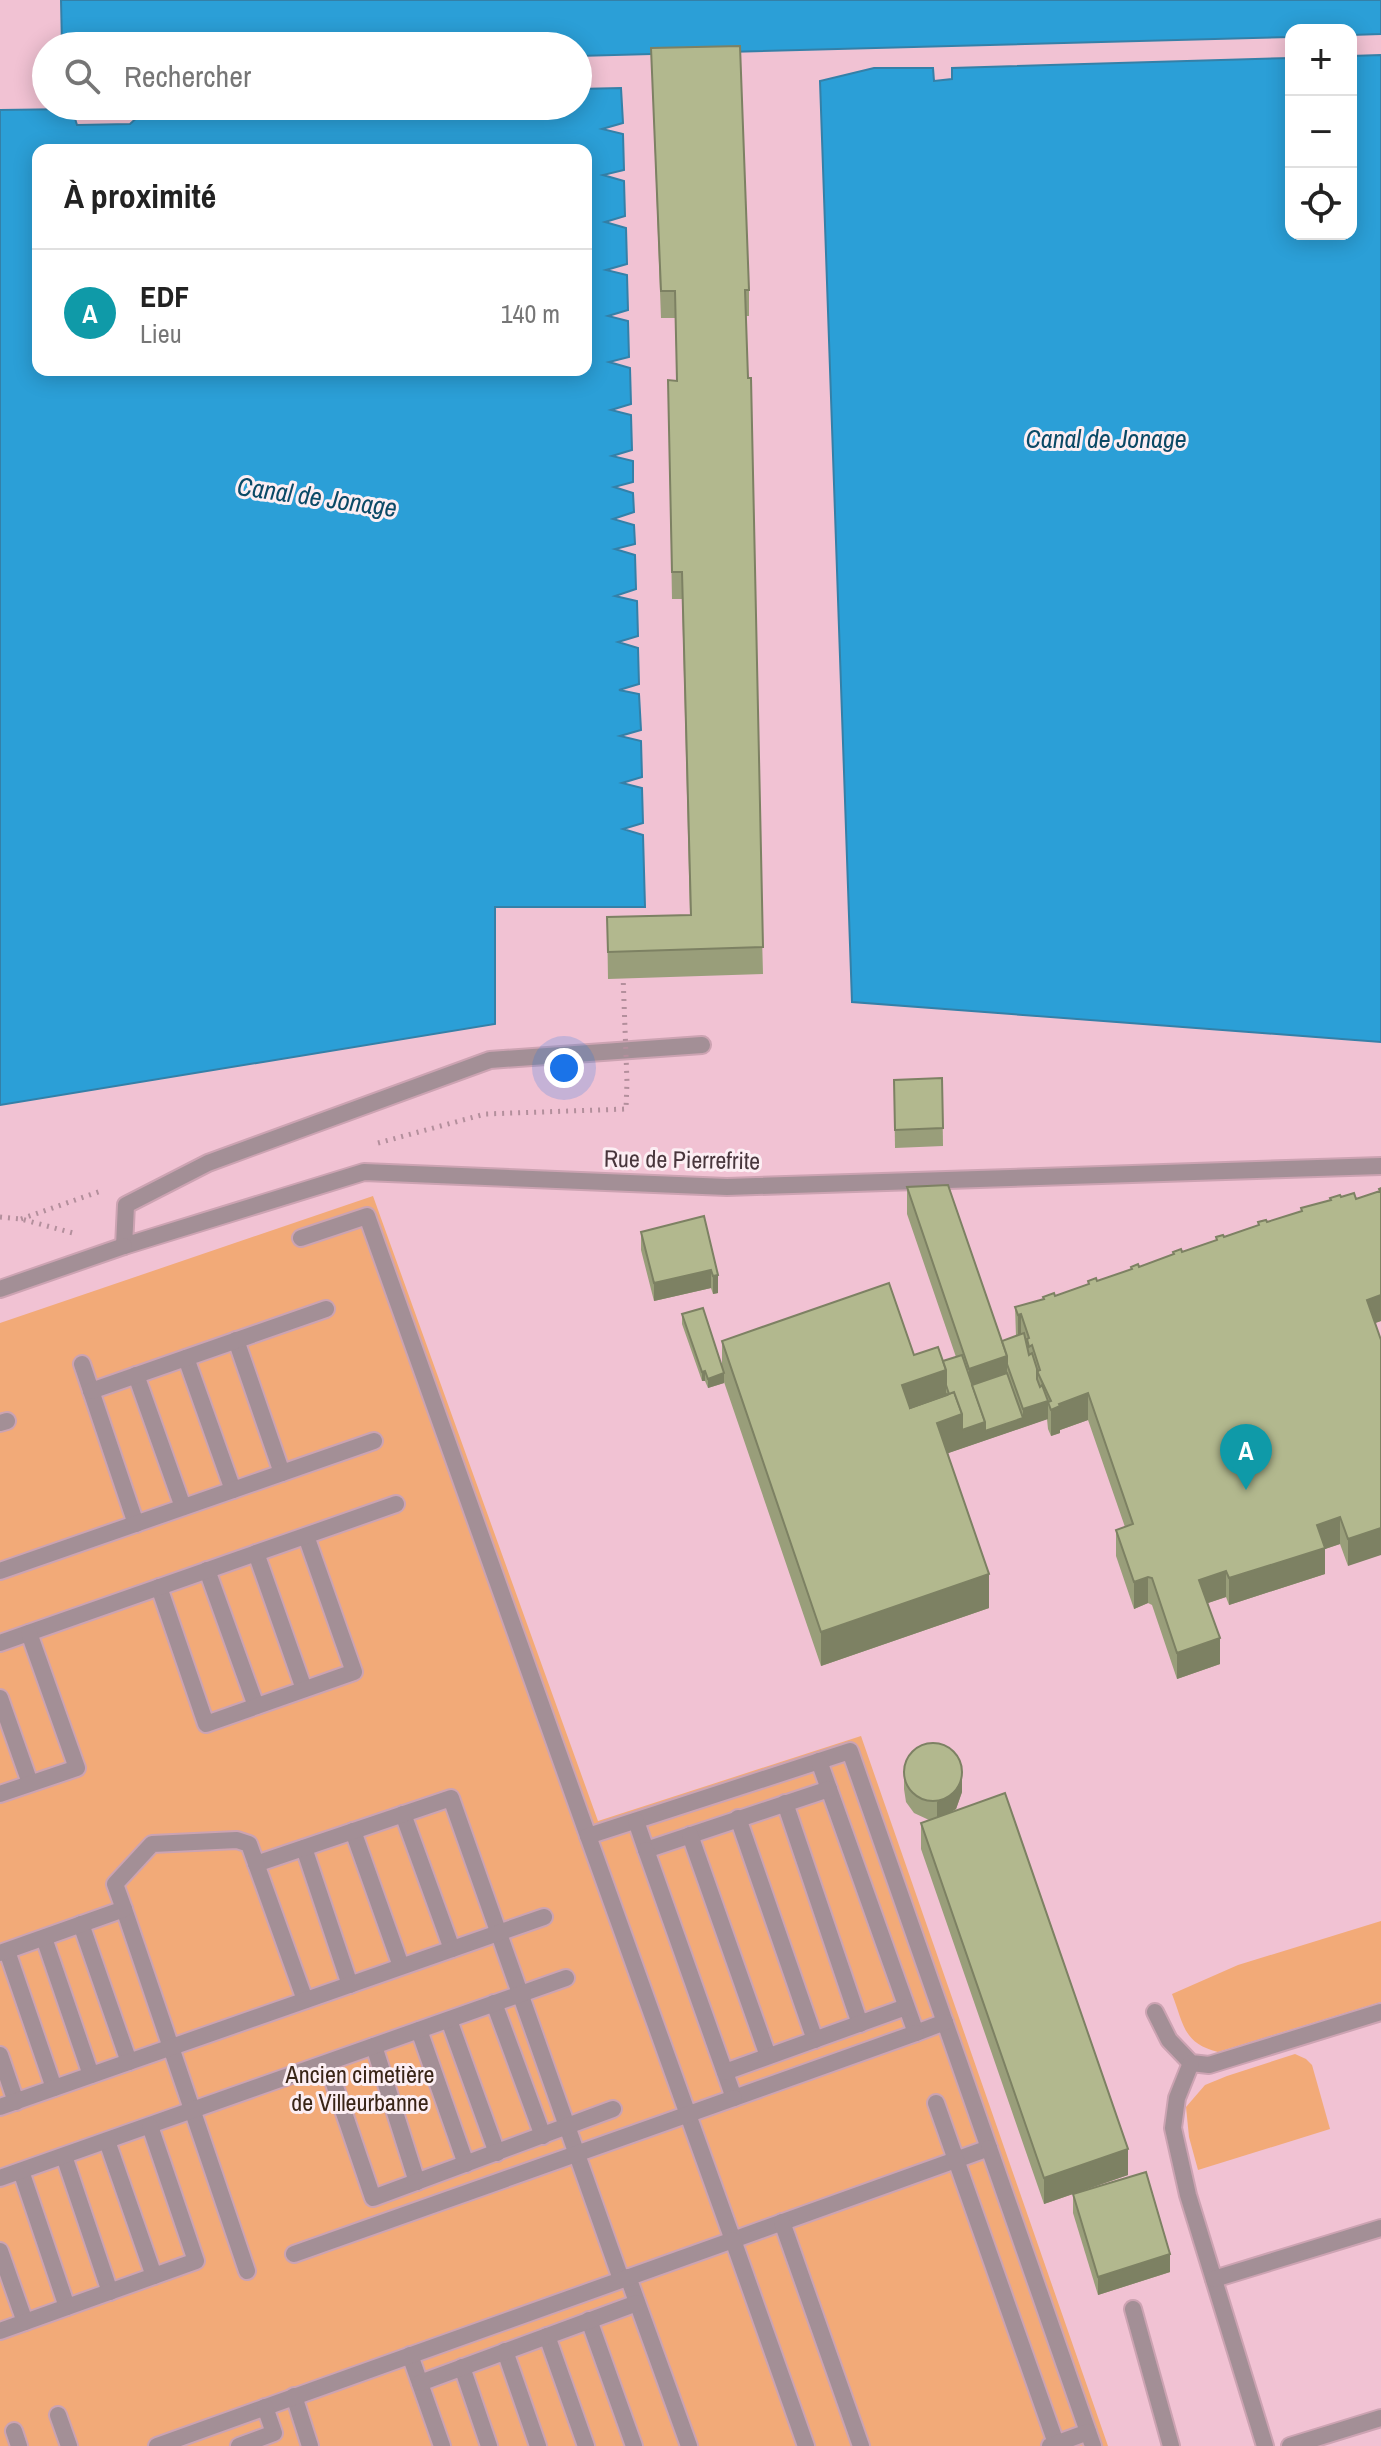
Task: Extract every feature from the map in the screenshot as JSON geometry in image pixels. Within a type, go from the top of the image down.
[{"type":"street","points":[[124,1246],[126,1205],[208,1163],[490,1060],[702,1045]]},
{"type":"street","name":"Rue de Pierrefrite","points":[[0,1289],[124,1246],[364,1172],[727,1187],[1381,1166]]},
{"type":"street","points":[[301,1238],[367,1216],[806,2446]]},
{"type":"street","points":[[91,1391],[326,1309]]},
{"type":"street","points":[[236,1340],[282,1473]]},
{"type":"street","points":[[186,1358],[233,1490]]},
{"type":"street","points":[[82,1364],[136,1524]]},
{"type":"street","points":[[136,1375],[183,1507]]},
{"type":"street","points":[[0,1571],[374,1441]]},
{"type":"street","points":[[0,1643],[396,1504]]},
{"type":"street","points":[[159,1587],[206,1724],[354,1672],[306,1536]]},
{"type":"street","points":[[256,1553],[304,1689]]},
{"type":"street","points":[[207,1570],[256,1706]]},
{"type":"street","points":[[0,1794],[77,1768],[29,1633]]},
{"type":"street","points":[[0,1698],[30,1783]]},
{"type":"street","points":[[588,1836],[850,1751],[1090,2439],[1054,2445],[936,2103]]},
{"type":"street","points":[[819,1761],[916,2033]]},
{"type":"street","points":[[646,1850],[829,1789]]},
{"type":"street","points":[[256,1864],[451,1798],[576,2153],[624,2278],[637,2303],[689,2446]]},
{"type":"street","points":[[785,1803],[860,2024]]},
{"type":"street","points":[[403,1814],[452,1949]]},
{"type":"street","points":[[738,1818],[815,2040]]},
{"type":"street","points":[[636,1821],[734,2098]]},
{"type":"street","points":[[353,1831],[401,1966]]},
{"type":"street","points":[[690,1835],[768,2056]]},
{"type":"street","points":[[247,2271],[115,1884],[152,1844],[237,1840],[249,1844],[305,2000]]},
{"type":"street","points":[[304,1848],[350,1985]]},
{"type":"street","points":[[54,2088],[3,1952],[124,1909]]},
{"type":"street","points":[[0,2055],[8,2104],[544,1917]]},
{"type":"street","points":[[81,1924],[129,2062]]},
{"type":"street","points":[[44,1938],[91,2075]]},
{"type":"street","points":[[0,2178],[566,1978]]},
{"type":"street","points":[[494,2003],[543,2136]]},
{"type":"street","points":[[725,2072],[906,2007]]},
{"type":"street","points":[[1155,2012],[1169,2040],[1191,2063],[1209,2065],[1381,2012]]},
{"type":"street","points":[[449,2020],[497,2153]]},
{"type":"street","points":[[294,2254],[945,2022]]},
{"type":"street","points":[[419,2030],[466,2164]]},
{"type":"street","points":[[374,2046],[417,2182]]},
{"type":"street","points":[[327,2063],[373,2198],[613,2109]]},
{"type":"street","points":[[1191,2063],[1177,2098],[1173,2128],[1188,2195],[1265,2446]]},
{"type":"street","points":[[0,2331],[196,2261],[150,2126]]},
{"type":"street","points":[[107,2141],[154,2276]]},
{"type":"street","points":[[157,2446],[989,2148]]},
{"type":"street","points":[[64,2156],[110,2292]]},
{"type":"street","points":[[21,2171],[67,2307]]},
{"type":"street","points":[[782,2222],[861,2446]]},
{"type":"street","points":[[1214,2279],[1381,2228]]},
{"type":"street","points":[[0,2251],[25,2322]]},
{"type":"street","points":[[420,2383],[637,2303]]},
{"type":"street","points":[[1133,2309],[1171,2446]]},
{"type":"street","points":[[589,2320],[634,2446]]},
{"type":"street","points":[[547,2336],[586,2446]]},
{"type":"street","points":[[505,2351],[538,2446]]},
{"type":"street","points":[[410,2355],[442,2446]]},
{"type":"street","points":[[462,2367],[489,2446]]},
{"type":"street","points":[[294,2396],[310,2446]]},
{"type":"street","points":[[239,2446],[260,2442],[274,2433],[265,2407]]},
{"type":"street","points":[[58,2415],[69,2446]]},
{"type":"street","points":[[1290,2446],[1381,2418]]},
{"type":"path","points":[[364,1172],[366,1146],[485,1114],[626,1109],[622,964]]},
{"type":"path","points":[[0,1217],[21,1219],[124,1246]]},
{"type":"green space","name":"Ancien cimetière de Villeurbanne","points":[[373,1196],[598,1821],[861,1736],[1108,2446],[0,2446],[0,1323]]},
{"type":"green space","points":[[1381,1921],[1381,2002],[1218,2052],[1198,2044],[1186,2031],[1172,1994],[1238,1965]]},
{"type":"green space","points":[[1295,2054],[1312,2065],[1330,2129],[1198,2170],[1189,2137],[1186,2107],[1205,2085]]},
{"type":"water","points":[[61,0],[1381,0],[1381,34],[1357,35],[1357,24],[1285,24],[1285,37],[592,56],[592,32],[62,32]]},
{"type":"water","name":"Canal de Jonage","points":[[1381,55],[1381,1042],[852,1002],[820,81],[874,68],[933,68],[934,81],[952,79],[952,68],[1285,58],[1285,240],[1357,240],[1357,56]]},
{"type":"water","name":"Canal de Jonage","points":[[621,88],[623,123],[602,129],[623,134],[624,170],[603,175],[624,181],[625,216],[605,222],[626,228],[627,264],[606,270],[627,275],[628,310],[608,316],[628,321],[629,357],[609,362],[630,368],[631,404],[611,410],[631,415],[632,450],[612,456],[633,461],[633,482],[614,487],[633,493],[634,512],[613,519],[634,525],[635,544],[615,549],[635,555],[636,589],[615,596],[637,601],[638,636],[618,642],[638,648],[639,684],[619,690],[639,694],[641,730],[620,736],[641,741],[642,777],[622,783],[642,788],[643,823],[623,829],[643,835],[645,907],[495,907],[495,1024],[0,1105],[0,110],[32,110],[32,120],[75,120],[77,125],[130,124],[134,120],[592,120],[592,89]]},
{"type":"building","points":[[740,46],[749,290],[745,290],[748,378],[751,378],[763,947],[608,952],[607,917],[691,915],[682,572],[672,572],[668,380],[677,381],[675,291],[661,291],[651,48]]},
{"type":"building","points":[[942,1078],[943,1128],[895,1130],[894,1080]]},
{"type":"building","points":[[948,1185],[1007,1356],[969,1369],[907,1187]]},
{"type":"building","points":[[1381,1188],[1381,1295],[1367,1300],[1381,1340],[1381,1528],[1348,1539],[1340,1517],[1317,1525],[1325,1548],[1229,1578],[1226,1571],[1199,1580],[1220,1638],[1177,1653],[1152,1578],[1134,1582],[1116,1530],[1133,1524],[1088,1393],[1051,1410],[1048,1402],[1051,1401],[1037,1371],[1040,1370],[1032,1345],[1029,1347],[1021,1314],[1018,1315],[1015,1307],[1054,1293],[1055,1296],[1089,1284],[1088,1281],[1096,1278],[1097,1281],[1132,1269],[1138,1264],[1139,1267],[1181,1249],[1182,1252],[1217,1240],[1216,1237],[1259,1225],[1258,1222],[1302,1211],[1301,1208],[1330,1198],[1354,1193],[1356,1199]]},
{"type":"building","points":[[704,1216],[718,1275],[713,1276],[711,1270],[654,1283],[641,1232]]},
{"type":"building","points":[[889,1283],[914,1355],[938,1347],[946,1370],[902,1385],[910,1408],[954,1392],[962,1414],[937,1423],[989,1574],[821,1632],[722,1341]]},
{"type":"building","points":[[703,1308],[724,1373],[708,1379],[705,1371],[702,1372],[682,1314]]},
{"type":"building","points":[[1024,1333],[1029,1355],[1032,1353],[1038,1372],[1037,1379],[1048,1401],[1023,1409],[1002,1341]]},
{"type":"building","points":[[962,1355],[985,1422],[962,1430],[962,1414],[954,1392],[949,1394],[943,1361]]},
{"type":"building","points":[[1007,1373],[1023,1418],[985,1431],[985,1422],[972,1385]]},
{"type":"building","points":[[947,1395],[910,1408],[910,1407]]},
{"type":"building","points":[[933,1743],[944,1745],[953,1752],[960,1761],[960,1783],[953,1792],[944,1799],[933,1801],[922,1799],[913,1792],[906,1783],[904,1772],[906,1761],[913,1752],[922,1745]]},
{"type":"building","points":[[1005,1793],[1128,2149],[1044,2178],[921,1823]]},
{"type":"building","points":[[1146,2172],[1170,2254],[1098,2277],[1073,2194]]},
{"type":"place","name":"EDF","points":[[1246,1490]]}]
